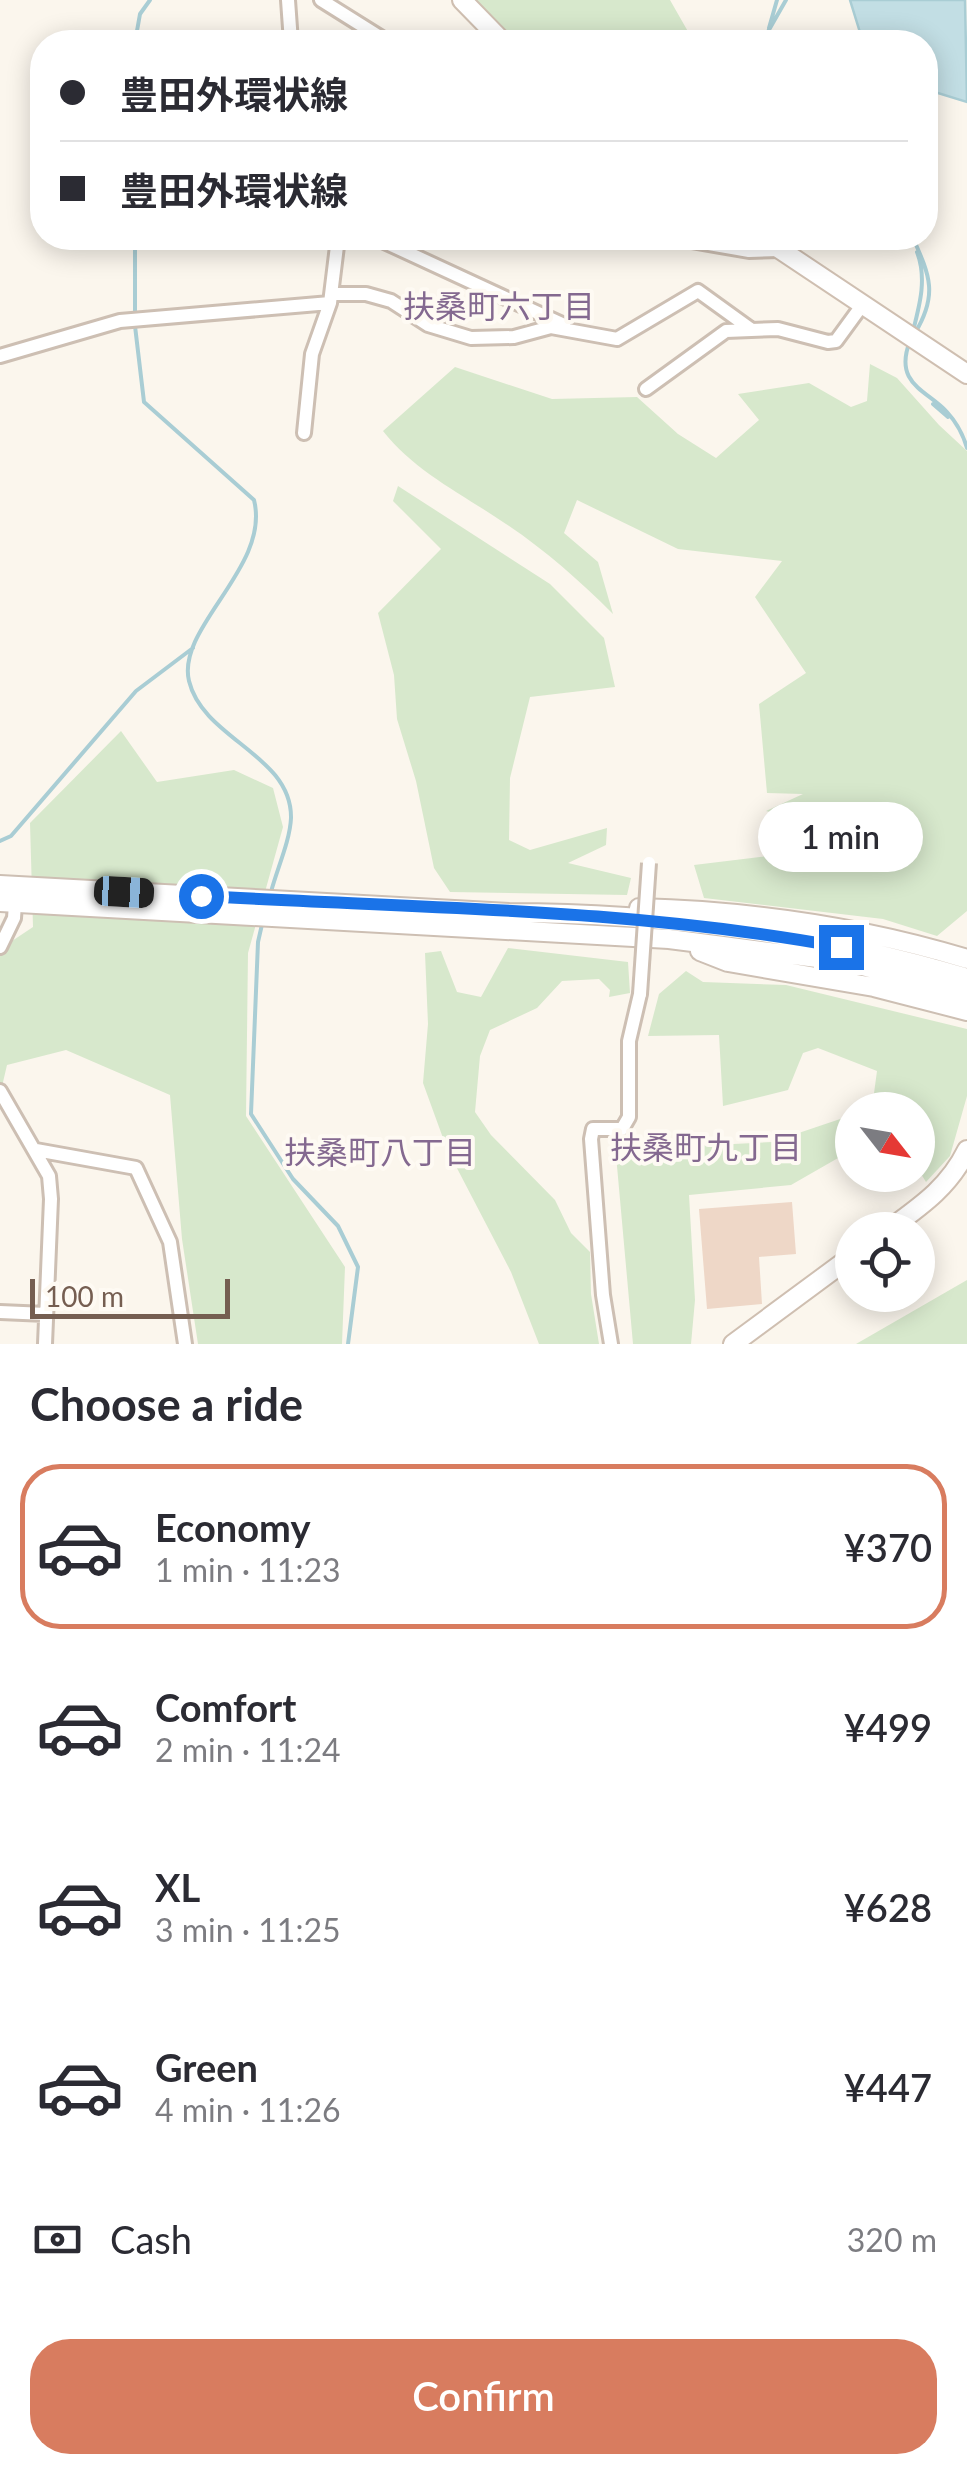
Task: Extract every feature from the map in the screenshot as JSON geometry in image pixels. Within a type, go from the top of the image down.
[{"type":"street","points":[[288,0],[290,30]]},
{"type":"street","points":[[321,0],[369,30]]},
{"type":"street","points":[[462,0],[491,30]]},
{"type":"street","points":[[304,434],[312,354],[331,299],[337,250]]},
{"type":"street","points":[[402,250],[578,332]]},
{"type":"street","points":[[743,250],[781,250],[967,374]]},
{"type":"street","points":[[0,356],[125,320],[366,294],[390,301],[428,324],[470,338],[514,337],[551,326],[617,339],[698,291],[752,330]]},
{"type":"street","points":[[646,389],[726,331],[778,329],[817,341],[836,341],[864,304]]},
{"type":"street","points":[[611,1344],[603,1295],[591,1140],[594,1129],[622,1129],[628,1117],[628,1041],[640,994],[650,863]]},
{"type":"street","points":[[0,947],[14,918],[6,894],[669,930],[871,952],[967,978]]},
{"type":"street","points":[[447,918],[644,908],[760,918],[859,933],[967,959]]},
{"type":"street","points":[[569,913],[669,930],[730,947],[848,962],[967,994]]},
{"type":"street","points":[[669,930],[728,962],[874,987],[967,1012]]},
{"type":"street","points":[[0,1091],[49,1176],[44,1344]]},
{"type":"street","points":[[36,1150],[136,1168],[170,1242],[185,1344]]},
{"type":"street","points":[[913,1212],[935,1196],[957,1170],[967,1150]]},
{"type":"street","points":[[733,1344],[835,1269]]},
{"type":"street","points":[[0,1312],[46,1314]]},
{"type":"green space","points":[[474,0],[670,0],[687,30],[503,30]]},
{"type":"green space","points":[[870,364],[897,378],[967,451],[967,911],[937,936],[883,919],[704,898],[694,865],[826,849],[822,825],[766,811],[803,794],[767,793],[759,704],[806,673],[755,597],[782,561],[678,549],[577,500],[564,533],[598,562],[613,614],[548,555],[425,471],[383,431],[455,367],[552,399],[637,397],[678,434],[716,458],[759,420],[738,394],[809,383],[851,407],[867,401]]},
{"type":"green space","points":[[398,486],[550,584],[604,638],[615,687],[530,697],[510,778],[509,840],[530,850],[607,828],[606,845],[568,863],[631,878],[627,895],[450,892],[434,868],[416,781],[397,719],[394,675],[378,613],[441,549],[393,501]]},
{"type":"green space","points":[[121,731],[157,782],[234,770],[273,788],[283,827],[248,953],[246,1116],[345,1267],[342,1344],[198,1344],[182,1239],[170,1095],[66,1050],[7,1065],[0,1095],[0,949],[33,927],[30,823]]},
{"type":"green space","points":[[508,948],[628,962],[630,993],[609,997],[610,990],[599,979],[562,981],[537,1008],[490,1030],[480,1056],[475,1112],[491,1135],[555,1200],[571,1233],[590,1252],[591,1294],[599,1344],[539,1344],[511,1272],[447,1149],[423,1083],[428,1024],[425,953],[441,951],[457,992],[481,997]]},
{"type":"green space","points":[[686,971],[703,982],[786,985],[967,1029],[967,1096],[950,1156],[935,1172],[935,1092],[874,1092],[877,1071],[818,1048],[803,1053],[788,1090],[723,1106],[719,1035],[648,1036],[659,994]]},
{"type":"green space","points":[[835,1121],[835,1160],[791,1185],[689,1195],[695,1300],[691,1344],[633,1344],[616,1155],[772,1142]]},
{"type":"green space","points":[[967,1280],[967,1344],[856,1344],[912,1312],[935,1312],[935,1298]]},
{"type":"water","points":[[850,0],[965,0],[967,102],[938,93],[938,30],[859,30]]},
{"type":"building","points":[[792,1202],[796,1254],[759,1257],[762,1304],[707,1309],[699,1209]]},
{"type":"waterway","points":[[137,30],[140,14],[150,0]]},
{"type":"waterway","points":[[769,28],[777,0]]},
{"type":"waterway","points":[[769,30],[786,0]]},
{"type":"waterway","points":[[135,250],[135,316]]},
{"type":"waterway","points":[[915,333],[929,296],[918,250]]},
{"type":"waterway","points":[[913,331],[922,281],[917,252]]},
{"type":"waterway","points":[[135,326],[144,402],[254,500],[256,525],[249,549],[196,639],[189,660],[189,681],[197,701],[211,718],[263,762],[287,796],[290,827],[271,892]]},
{"type":"waterway","points":[[910,341],[906,355],[909,377],[951,416],[967,448]]},
{"type":"waterway","points":[[933,404],[948,417]]},
{"type":"waterway","points":[[0,841],[11,836],[136,691],[193,648]]},
{"type":"waterway","points":[[263,920],[258,942],[251,1114],[293,1179],[338,1226],[358,1267],[348,1344]]},
{"type":"district","name":"扶桑町六丁目","points":[[499,307]]},
{"type":"district","name":"扶桑町九丁目","points":[[706,1148]]},
{"type":"district","name":"扶桑町八丁目","points":[[380,1153]]},
{"type":"route","points":[[201,896],[569,913],[740,930],[841,947]]}]
